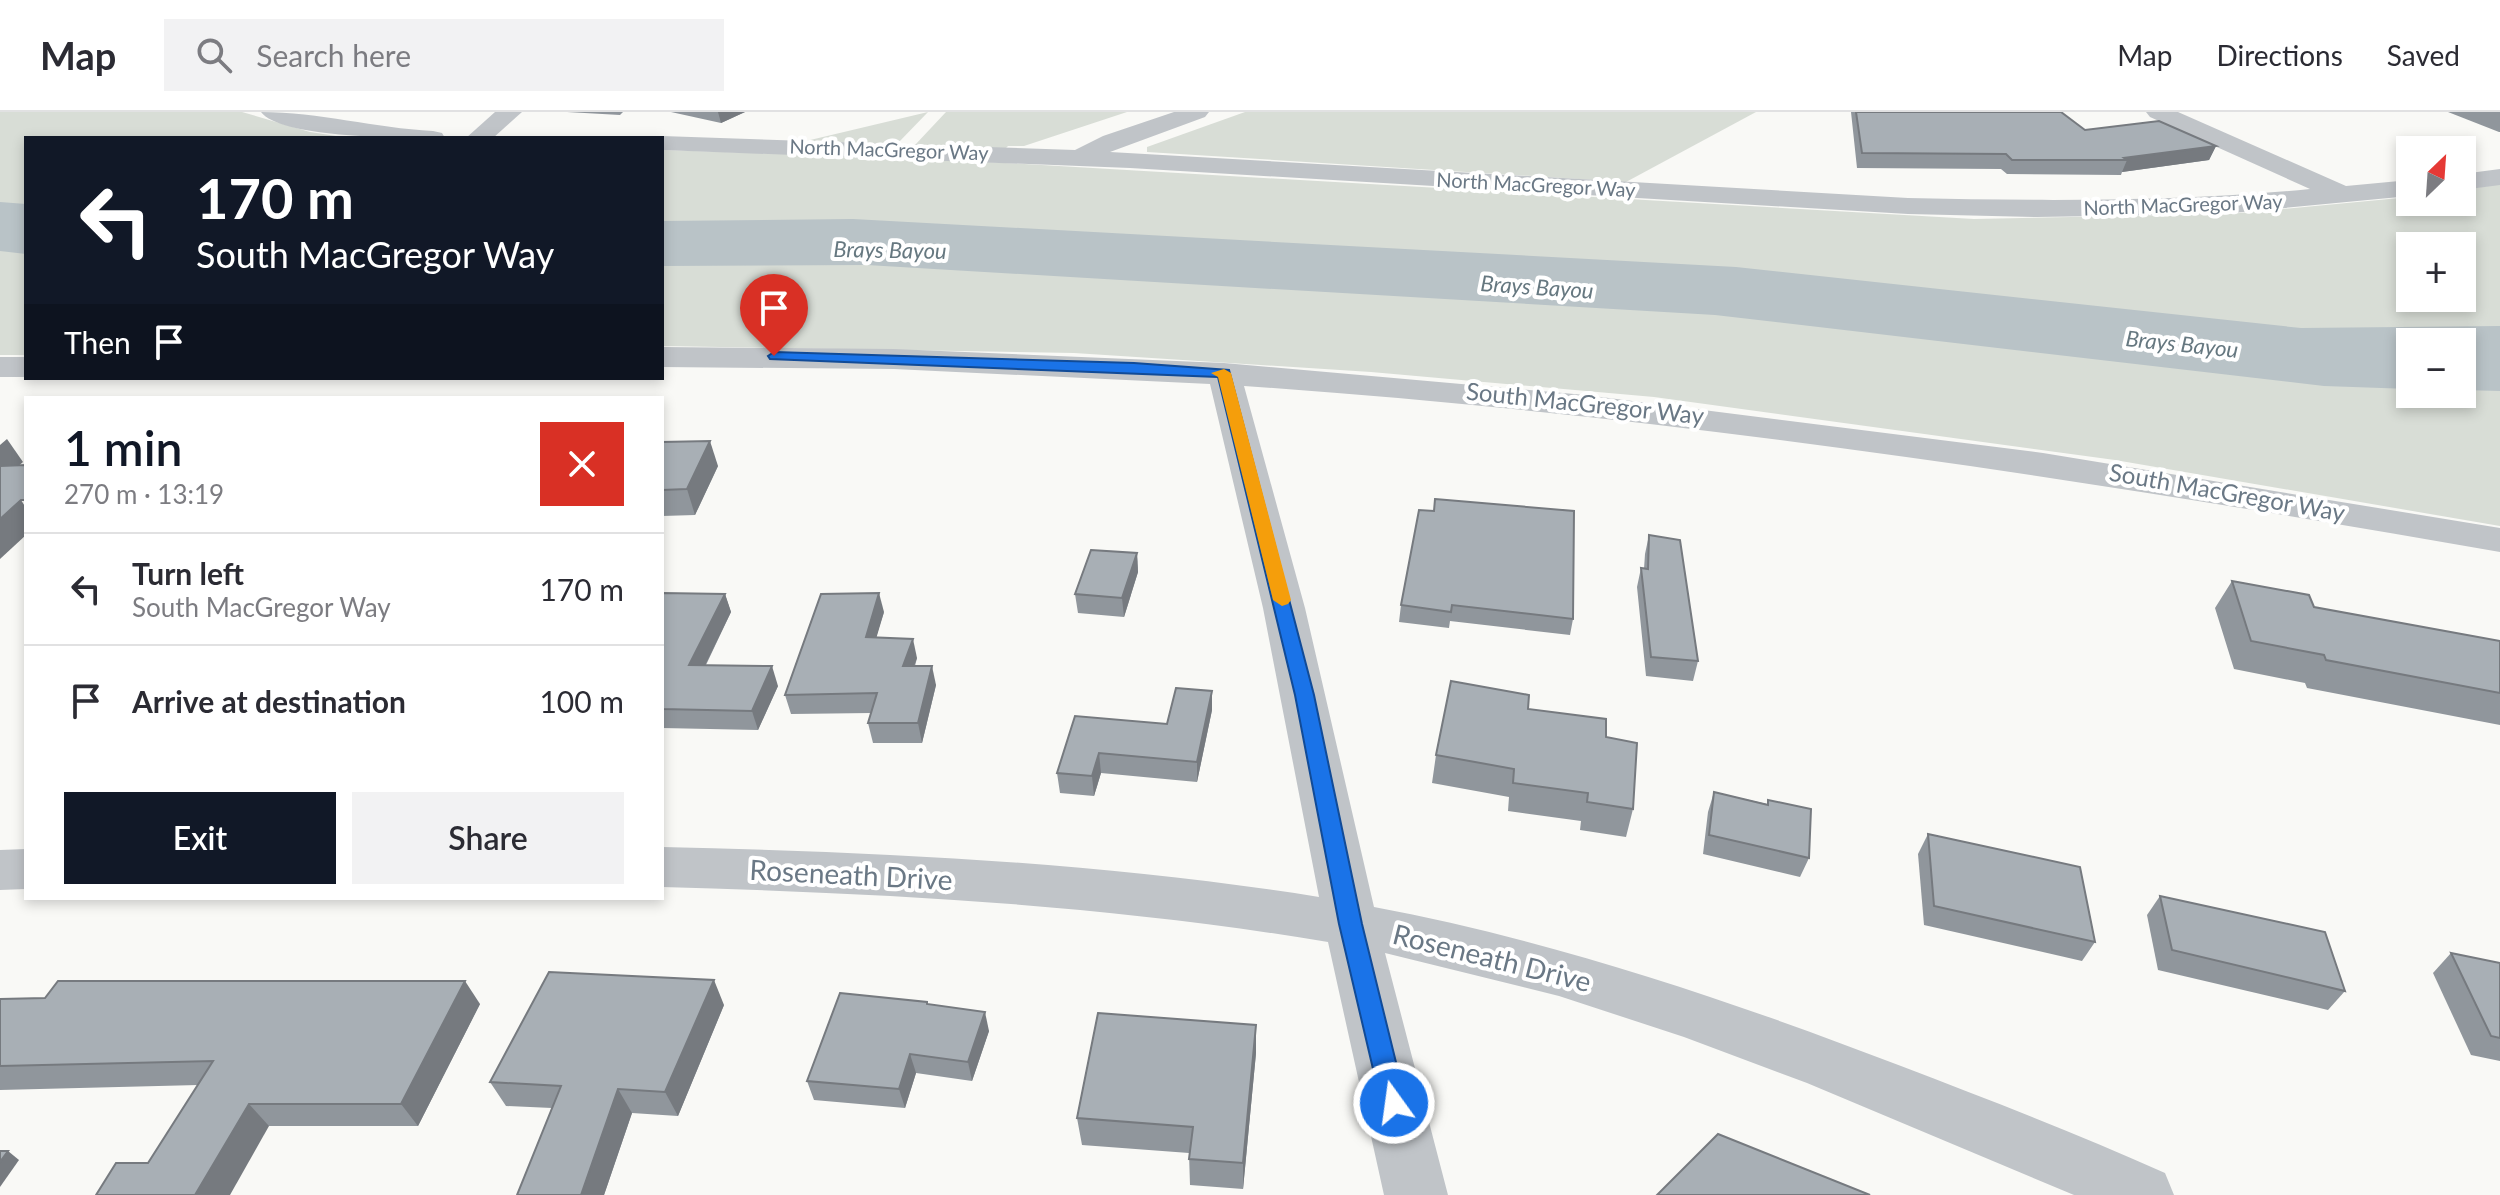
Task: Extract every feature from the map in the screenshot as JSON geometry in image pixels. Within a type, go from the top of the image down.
[{"type":"street","points":[[273,112],[331,126],[416,136]]},
{"type":"street","points":[[480,136],[510,112]]},
{"type":"street","points":[[1076,159],[1112,141],[1197,112]]},
{"type":"street","points":[[2158,112],[2347,196]]},
{"type":"street","name":"North MacGregor Way","points":[[664,143],[816,146],[1076,159],[1908,206],[2153,209],[2396,190]]},
{"type":"street","points":[[2476,180],[2500,177]]},
{"type":"street","name":"South MacGregor Way","points":[[664,357],[805,357],[1134,367],[1517,396],[1855,435],[2226,491],[2500,540]]},
{"type":"street","points":[[0,367],[24,367]]},
{"type":"street","points":[[1224,373],[1311,725],[1351,924],[1416,1195]]},
{"type":"street","name":"Roseneath Drive","points":[[664,867],[841,871],[1134,893],[1351,924],[1467,948],[1570,975],[1746,1032],[2074,1163],[2142,1195]]},
{"type":"street","points":[[0,870],[24,869]]},
{"type":"shaded area","points":[[0,112],[242,112],[310,132],[336,136],[24,136],[24,355],[0,355]]},
{"type":"shaded area","points":[[928,112],[897,144],[806,141]]},
{"type":"shaded area","points":[[946,112],[1127,112],[1024,146],[1008,146],[1005,149],[915,145]]},
{"type":"shaded area","points":[[1245,112],[1756,112],[1626,182],[1147,152],[1147,147]]},
{"type":"shaded area","points":[[664,150],[936,159],[1974,219],[2229,214],[2396,198],[2396,216],[2476,216],[2476,188],[2500,184],[2500,526],[2115,460],[1654,397],[1371,372],[1074,353],[664,346]]},
{"type":"water","points":[[0,202],[24,204],[24,254],[0,251]]},
{"type":"water","name":"Brays Bayou","points":[[853,219],[1736,267],[2301,328],[2500,326],[2500,391],[2476,390],[2476,328],[2396,328],[2396,389],[2324,386],[1715,315],[867,265],[664,266],[664,221]]},
{"type":"building","points":[[1856,112],[2061,112],[2085,130],[2159,121],[2216,146],[2124,158],[2127,160],[2012,160],[2006,154],[1862,153]]},
{"type":"building","points":[[710,441],[687,489],[664,490],[664,442]]},
{"type":"building","points":[[24,465],[24,500],[0,519],[0,466]]},
{"type":"building","points":[[1435,499],[1574,511],[1573,619],[1452,605],[1451,612],[1401,605],[1419,510],[1434,511]]},
{"type":"building","points":[[1649,535],[1680,540],[1698,661],[1651,657],[1641,568],[1648,569]]},
{"type":"building","points":[[1091,550],[1137,553],[1122,598],[1075,594]]},
{"type":"building","points":[[2232,581],[2309,595],[2314,607],[2500,641],[2500,693],[2326,660],[2324,655],[2251,641]]},
{"type":"building","points":[[664,593],[725,594],[689,665],[772,666],[752,711],[664,709]]},
{"type":"building","points":[[879,593],[866,637],[913,639],[903,666],[932,666],[918,723],[868,723],[877,693],[785,695],[821,594]]},
{"type":"building","points":[[1451,681],[1529,695],[1528,709],[1606,719],[1606,737],[1637,743],[1633,809],[1587,802],[1588,793],[1513,783],[1514,769],[1436,755]]},
{"type":"building","points":[[1176,688],[1212,691],[1197,762],[1099,753],[1092,776],[1057,773],[1075,716],[1167,724]]},
{"type":"building","points":[[1714,792],[1768,805],[1768,800],[1811,809],[1809,858],[1709,835]]},
{"type":"building","points":[[1928,834],[2080,867],[2095,942],[1934,906]]},
{"type":"building","points":[[2160,896],[2325,932],[2345,991],[2172,950]]},
{"type":"building","points":[[2451,953],[2500,963],[2500,1038],[2491,1036]]},
{"type":"building","points":[[549,972],[714,980],[665,1092],[618,1089],[581,1195],[517,1195],[561,1086],[490,1082]]},
{"type":"building","points":[[58,981],[465,981],[401,1104],[249,1104],[195,1195],[96,1195],[116,1163],[148,1163],[213,1061],[0,1066],[0,999],[45,998]]},
{"type":"building","points":[[840,993],[985,1012],[968,1062],[910,1054],[899,1089],[807,1081]]},
{"type":"building","points":[[1098,1013],[1256,1025],[1243,1163],[1189,1159],[1193,1127],[1077,1118]]},
{"type":"building","points":[[1718,1134],[1870,1195],[1657,1195]]},
{"type":"building","points":[[0,1151],[8,1151],[0,1162]]},
{"type":"slow traffic","points":[[1218,373],[1224,373],[1282,600]]},
{"type":"route","points":[[774,356],[1134,367],[1224,373],[1284,608],[1351,924],[1394,1103]]}]
